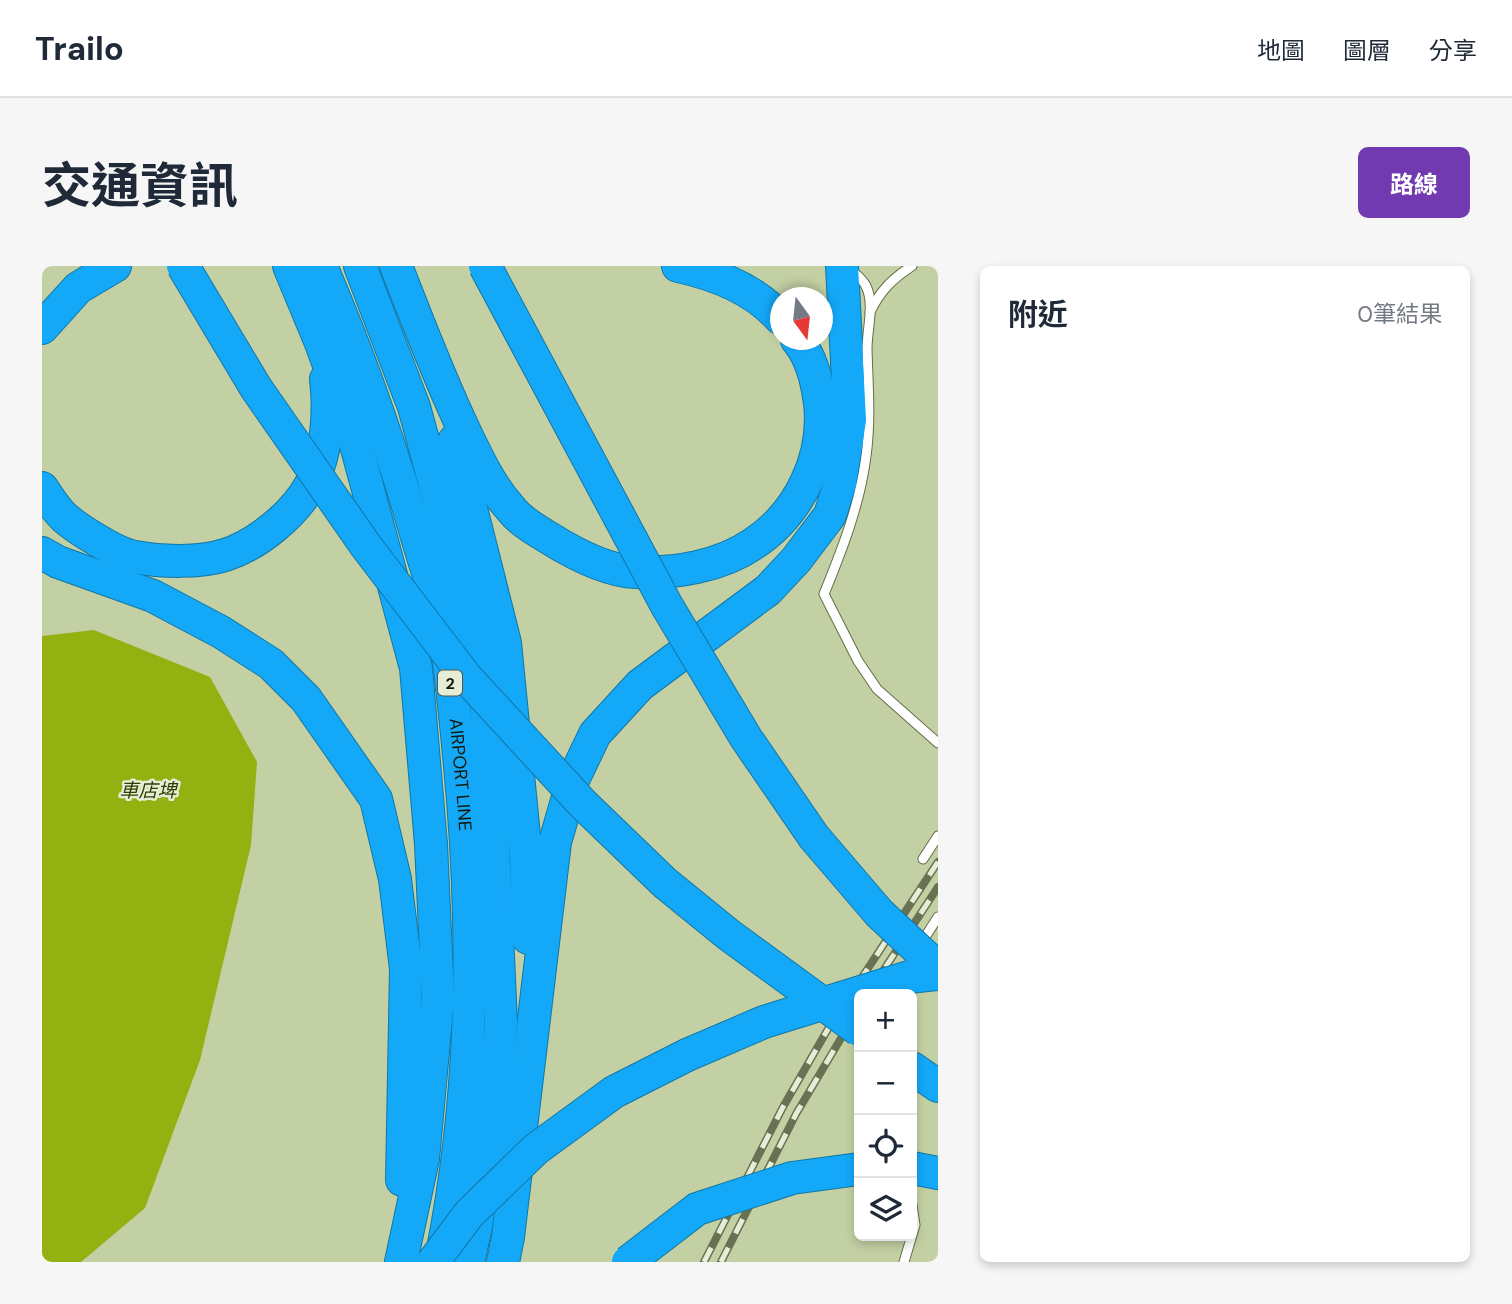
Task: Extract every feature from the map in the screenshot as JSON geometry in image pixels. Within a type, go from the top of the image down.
[{"type":"highway","points":[[42,328],[78,288],[115,266]]},
{"type":"highway","points":[[183,266],[256,388],[366,546],[466,677],[583,804],[665,883],[854,1031]]},
{"type":"highway","points":[[289,266],[351,426],[416,668],[431,844],[438,998],[423,1159],[401,1262]]},
{"type":"highway","name":"AIRPORT LINE","points":[[321,266],[348,328],[390,444],[419,544],[444,636],[459,753],[468,868],[471,1002],[464,1120],[440,1262]]},
{"type":"highway","name":"AIRPORT LINE","points":[[360,266],[414,407],[485,669],[501,1023],[489,1135],[468,1262]]},
{"type":"highway","points":[[396,266],[447,393],[485,473],[512,511],[569,551],[635,573],[681,570],[723,559],[754,544],[789,512],[803,489],[818,451],[822,419],[817,382],[805,350]]},
{"type":"highway","points":[[485,266],[667,606],[746,738],[814,837],[924,965]]},
{"type":"highway","points":[[678,266],[730,282],[759,299],[770,309]]},
{"type":"highway","points":[[503,1262],[532,1050],[555,842],[573,780],[595,734],[640,685],[768,590],[796,560],[830,515],[840,483],[850,420],[845,266]]},
{"type":"highway","points":[[42,488],[64,517],[91,536],[132,557],[175,561],[225,555],[258,538],[294,508],[310,485],[323,453],[327,390],[321,343]]},
{"type":"highway","points":[[427,345],[505,643],[526,856],[532,1050]]},
{"type":"highway","points":[[42,531],[126,586]]},
{"type":"highway","points":[[42,553],[58,562],[153,596],[221,632],[271,664],[306,699],[376,799],[395,879],[406,969],[401,1262]]},
{"type":"highway","points":[[433,1262],[469,1214],[536,1149],[614,1092],[687,1055],[764,1022],[909,977],[938,974]]},
{"type":"highway","points":[[917,1071],[938,1086]]},
{"type":"highway","points":[[917,1169],[938,1173]]},
{"type":"highway","points":[[628,1262],[697,1209],[792,1178],[854,1170]]},
{"type":"lane","points":[[845,266],[865,284],[869,298],[867,454],[861,487],[840,557],[824,594],[858,661],[877,689],[938,743]]},
{"type":"lane","points":[[869,314],[879,294],[894,277],[912,266]]},
{"type":"lane","points":[[923,859],[938,836]]},
{"type":"lane","points":[[924,965],[938,917]]},
{"type":"lane","points":[[890,989],[902,972]]},
{"type":"lane","points":[[904,1262],[910,1241]]},
{"type":"water","name":"車店埤","points":[[94,630],[210,677],[257,762],[251,845],[200,1060],[145,1208],[81,1262],[42,1262],[42,636]]},
{"type":"railway","points":[[704,1262],[783,1107],[828,1029],[938,862]]},
{"type":"railway","points":[[871,989],[938,887]]},
{"type":"railway","points":[[721,1262],[796,1114],[854,1016]]}]
